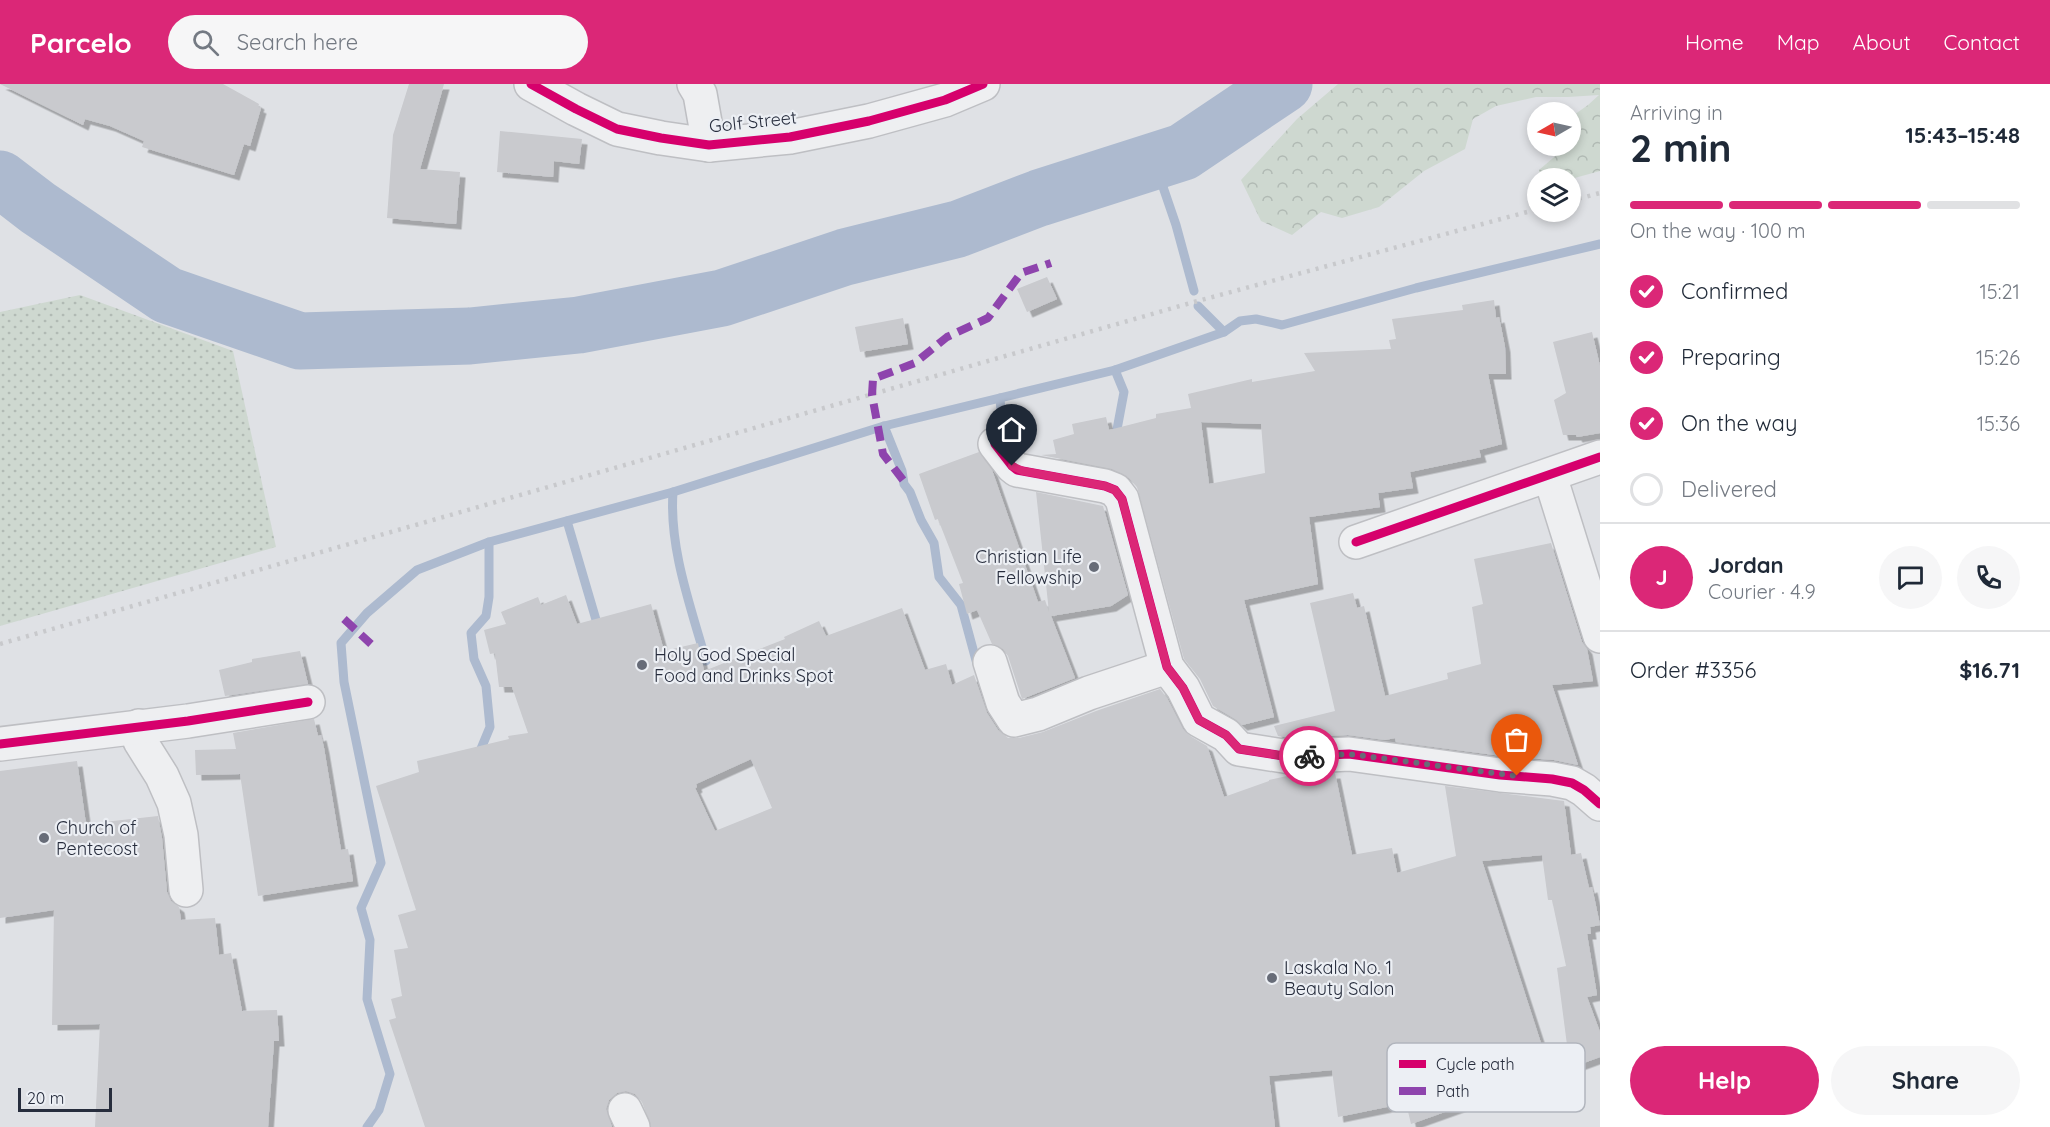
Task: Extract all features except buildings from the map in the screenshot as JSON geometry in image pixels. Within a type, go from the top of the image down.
[{"type":"street","points":[[694,84],[700,94],[710,145]]},
{"type":"street","name":"Golf Street","points":[[535,85],[617,129],[710,145],[790,137],[869,121],[945,100],[982,84]]},
{"type":"street","points":[[995,444],[1017,470],[1105,486],[1115,490],[1122,499],[1167,667],[1183,688],[1199,720],[1226,735],[1239,749],[1290,757],[1349,754],[1500,775],[1552,779],[1572,783],[1600,804]]},
{"type":"street","points":[[1356,542],[1600,458]]},
{"type":"street","points":[[1550,476],[1600,636]]},
{"type":"street","points":[[990,662],[1003,703],[1014,720],[1038,714],[1089,693],[1167,667]]},
{"type":"street","points":[[0,744],[188,721],[308,702]]},
{"type":"street","points":[[139,726],[140,741],[162,776],[174,803],[181,835],[186,890]]},
{"type":"green space","points":[[1338,84],[1600,84],[1600,171],[1581,176],[1581,168],[1541,168],[1555,156],[1581,156],[1581,110],[1599,95],[1536,97],[1496,106],[1473,119],[1465,149],[1424,171],[1379,207],[1342,218],[1321,212],[1292,235],[1261,221],[1241,180],[1297,119]]},
{"type":"green space","points":[[80,295],[233,351],[276,547],[0,626],[0,312]]},
{"type":"waterway","points":[[0,179],[38,208],[167,295],[300,341],[470,336],[579,325],[722,298],[845,257],[958,229],[1039,198],[1183,152],[1284,84]]},
{"type":"waterway","points":[[1183,152],[1162,184],[1194,291]]},
{"type":"waterway","points":[[367,1127],[379,1110],[390,1074],[367,999],[370,940],[361,908],[381,863],[344,682],[341,643],[367,613],[417,570],[489,542],[673,492],[884,426],[1115,370],[1224,332],[1240,321],[1256,319],[1282,325],[1416,288],[1600,244]]},
{"type":"waterway","points":[[1198,306],[1224,332]]},
{"type":"waterway","points":[[1115,370],[1124,392],[1115,440]]},
{"type":"waterway","points":[[1000,398],[1003,440]]},
{"type":"waterway","points":[[884,426],[902,471],[904,484],[934,543],[939,577],[961,605],[977,664]]},
{"type":"waterway","points":[[673,492],[674,535],[678,556],[706,661]]},
{"type":"waterway","points":[[567,521],[599,630]]},
{"type":"waterway","points":[[478,756],[490,727],[486,686],[474,659],[471,633],[486,616],[489,597],[489,542]]},
{"type":"railway","points":[[1581,198],[1600,193]]},
{"type":"railway","points":[[0,644],[1194,302],[1527,212]]},
{"type":"marked path","points":[[903,480],[883,454],[872,395],[873,379],[915,363],[947,337],[988,318],[1021,273],[1051,263]]},
{"type":"marked path","points":[[344,619],[371,644]]},
{"type":"cycle path","points":[[531,84],[617,129],[709,145],[790,137],[869,121],[945,100],[983,84]]},
{"type":"cycle path","points":[[995,444],[1017,470],[1105,486],[1115,490],[1122,499],[1167,667],[1183,688],[1199,720],[1226,735],[1239,749],[1290,757],[1349,754],[1500,775],[1552,779],[1572,783],[1600,804]]},
{"type":"cycle path","points":[[1356,542],[1600,457]]},
{"type":"cycle path","points":[[0,744],[188,721],[308,702]]},
{"type":"way so far","points":[[1309,756],[1349,754],[1517,776]]},
{"type":"place","name":"Christian Life Fellowship","points":[[1094,567]]},
{"type":"place","name":"Holy God Special Food and Drinks Spot","points":[[642,665]]},
{"type":"place","name":"Church of Pentecost","points":[[44,838]]},
{"type":"place","name":"Laskala No. 1 Beauty Salon","points":[[1272,978]]},
{"type":"route","points":[[1012,466],[1017,470],[1105,486],[1115,490],[1122,499],[1167,667],[1183,688],[1199,720],[1226,735],[1239,749],[1290,757],[1309,756]]}]
